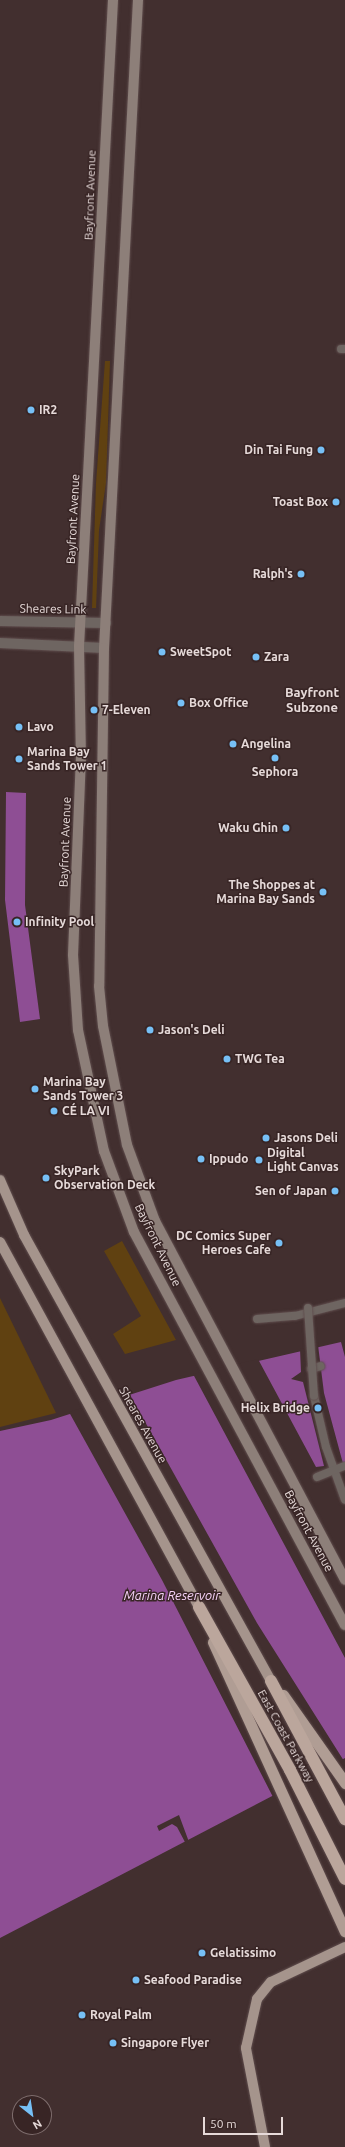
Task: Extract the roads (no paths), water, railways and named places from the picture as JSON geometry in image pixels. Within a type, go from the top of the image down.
[{"type":"highway","points":[[198,1607],[267,1765],[345,1931]]},
{"type":"highway","name":"East Coast Parkway","points":[[198,1607],[290,1770],[345,1879]]},
{"type":"highway","points":[[271,1680],[345,1783]]},
{"type":"highway","name":"East Coast Parkway","points":[[271,1680],[345,1819]]},
{"type":"main road","name":"Bayfront Avenue","points":[[113,0],[79,646],[81,756],[74,989],[84,1062],[104,1151],[142,1248],[345,1625]]},
{"type":"main road","name":"Bayfront Avenue","points":[[138,0],[104,648],[99,986],[109,1063],[127,1146],[163,1236],[345,1580]]},
{"type":"main road","name":"Sheares Avenue","points":[[0,1180],[24,1234],[271,1680]]},
{"type":"main road","points":[[1,1244],[198,1607]]},
{"type":"main road","points":[[265,2147],[246,2048],[257,1998],[271,1982],[345,1947]]},
{"type":"street","name":"Sheares Link","points":[[0,621],[106,623]]},
{"type":"street","points":[[0,643],[104,648]]},
{"type":"street","points":[[257,1319],[295,1316],[345,1304]]},
{"type":"street","points":[[308,1308],[314,1398],[334,1470],[345,1500]]},
{"type":"street","points":[[311,1369],[321,1366]]},
{"type":"street","points":[[317,1477],[344,1466]]},
{"type":"water","name":"Infinity Pool","points":[[6,792],[26,793],[25,905],[40,1019],[20,1022],[5,900]]},
{"type":"water","name":"Marina Reservoir","points":[[341,1342],[345,1357],[345,1758],[0,1938],[0,1431],[51,1420],[176,1380]]},
{"type":"place","name":"IR2","points":[[31,410]]},
{"type":"place","name":"Din Tai Fung","points":[[321,450]]},
{"type":"place","name":"Toast Box","points":[[336,502]]},
{"type":"place","name":"Ralph's","points":[[301,574]]},
{"type":"place","name":"SweetSpot","points":[[162,652]]},
{"type":"place","name":"Zara","points":[[256,657]]},
{"type":"place","name":"Box Office","points":[[181,703]]},
{"type":"place","name":"7-Eleven","points":[[94,710]]},
{"type":"place","name":"Lavo","points":[[19,727]]},
{"type":"place","name":"Angelina","points":[[233,744]]},
{"type":"place","name":"Sephora","points":[[275,758]]},
{"type":"place","name":"Marina Bay Sands Tower 1","points":[[19,759]]},
{"type":"place","name":"Waku Ghin","points":[[286,828]]},
{"type":"place","name":"The Shoppes at Marina Bay Sands","points":[[323,892]]},
{"type":"place","name":"Infinity Pool","points":[[17,922]]},
{"type":"place","name":"Jason's Deli","points":[[150,1030]]},
{"type":"place","name":"TWG Tea","points":[[227,1059]]},
{"type":"place","name":"Marina Bay Sands Tower 3","points":[[35,1089]]},
{"type":"place","name":"CÉ LA VI","points":[[54,1111]]},
{"type":"place","name":"Jasons Deli","points":[[266,1138]]},
{"type":"place","name":"Ippudo","points":[[201,1159]]},
{"type":"place","name":"Digital Light Canvas","points":[[259,1160]]},
{"type":"place","name":"SkyPark Observation Deck","points":[[46,1178]]},
{"type":"place","name":"Sen of Japan","points":[[335,1191]]},
{"type":"place","name":"DC Comics Super Heroes Cafe","points":[[279,1243]]},
{"type":"place","name":"Helix Bridge","points":[[318,1408]]},
{"type":"place","name":"Gelatissimo","points":[[202,1953]]},
{"type":"place","name":"Seafood Paradise","points":[[136,1980]]},
{"type":"place","name":"Royal Palm","points":[[82,2015]]},
{"type":"place","name":"Singapore Flyer","points":[[113,2043]]},
{"type":"district","name":"Bayfront Subzone","points":[[312,700]]}]
